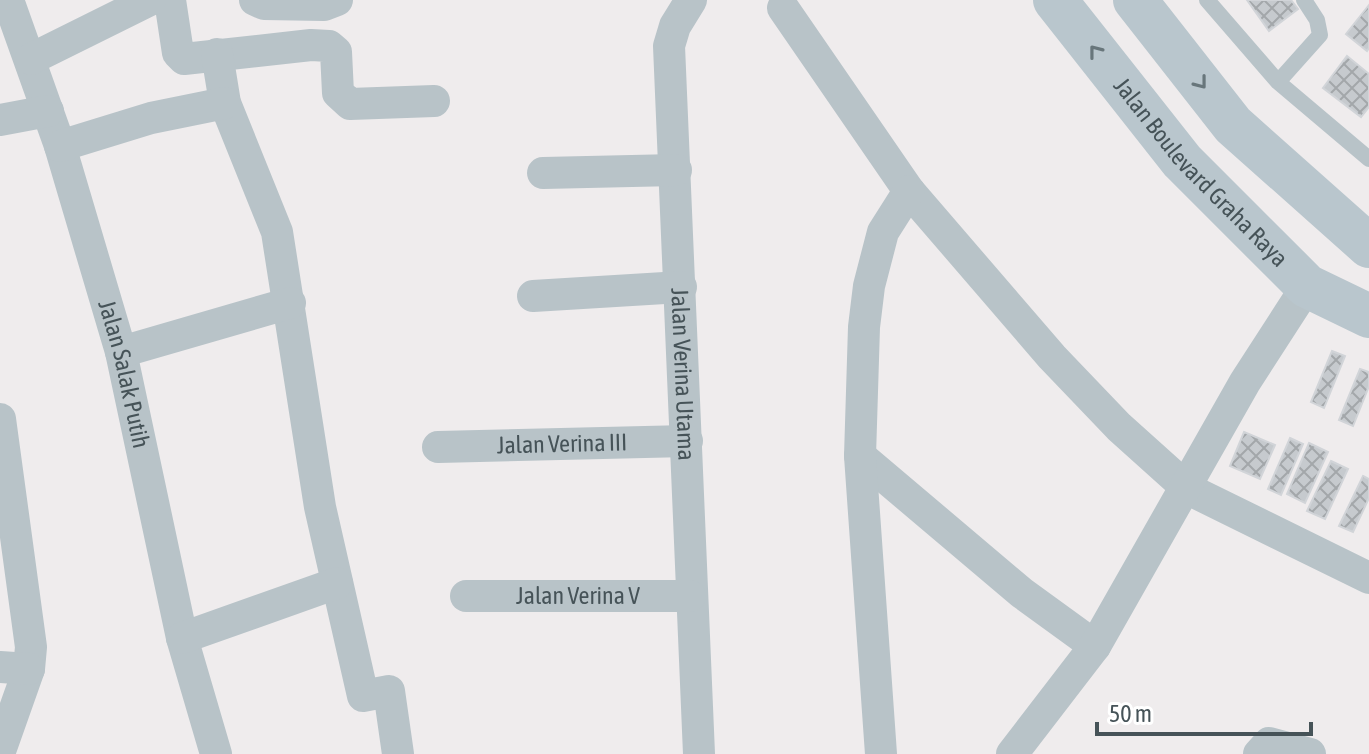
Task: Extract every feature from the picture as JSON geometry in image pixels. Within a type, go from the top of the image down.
[{"type":"main road","name":"Jalan Boulevard Graha Raya","points":[[1055,0],[1182,161],[1307,286],[1369,316]]},
{"type":"main road","points":[[1135,0],[1233,125],[1369,246]]},
{"type":"street","points":[[31,59],[150,0]]},
{"type":"street","points":[[170,0],[178,53],[184,59],[329,46],[336,52],[338,93],[350,104],[434,101]]},
{"type":"street","points":[[255,0],[264,4],[324,5],[337,0]]},
{"type":"street","name":"Jalan Verina Utama","points":[[691,0],[675,26],[669,46],[699,754]]},
{"type":"street","name":"Jalan Salak Putih","points":[[16,3],[121,352],[182,638],[216,754]]},
{"type":"street","points":[[783,8],[909,191],[1052,357],[1119,427],[1188,489],[1369,578]]},
{"type":"street","points":[[217,54],[225,103],[277,232],[320,507],[363,696],[389,691],[398,754]]},
{"type":"street","points":[[60,146],[151,118],[225,103]]},
{"type":"street","points":[[0,120],[48,111]]},
{"type":"street","points":[[543,173],[676,170]]},
{"type":"street","points":[[881,754],[860,456],[869,286],[883,232],[909,191]]},
{"type":"street","points":[[1012,754],[1095,646],[1188,489],[1245,382],[1307,286]]},
{"type":"street","points":[[533,296],[681,287]]},
{"type":"street","points":[[121,352],[290,303]]},
{"type":"street","points":[[0,419],[28,611],[0,751]]},
{"type":"street","name":"Jalan Verina III","points":[[438,447],[687,441]]},
{"type":"street","points":[[860,456],[1022,593],[1095,646]]},
{"type":"street","points":[[182,638],[337,583]]},
{"type":"street","name":"Jalan Verina V","points":[[466,596],[690,596]]},
{"type":"street","points":[[1259,754],[1269,743],[1310,754]]},
{"type":"lane","points":[[1207,0],[1278,82],[1369,159]]},
{"type":"lane","points":[[1278,82],[1320,35],[1317,20],[1304,0]]},
{"type":"building","points":[[1247,0],[1291,0],[1298,9],[1269,31]]},
{"type":"building","points":[[1369,5],[1369,48],[1367,51],[1346,34]]},
{"type":"building","points":[[1347,56],[1369,74],[1369,107],[1361,117],[1323,88]]},
{"type":"building","points":[[1332,351],[1345,356],[1324,408],[1311,402]]},
{"type":"building","points":[[1360,369],[1369,372],[1369,386],[1353,426],[1339,420]]},
{"type":"building","points":[[1244,432],[1275,445],[1260,479],[1230,466]]},
{"type":"building","points":[[1290,438],[1303,444],[1281,495],[1268,489]]},
{"type":"building","points":[[1309,443],[1328,452],[1305,503],[1287,494]]},
{"type":"building","points":[[1331,461],[1348,469],[1325,519],[1307,511]]},
{"type":"building","points":[[1363,476],[1369,479],[1369,498],[1353,532],[1339,526]]}]
